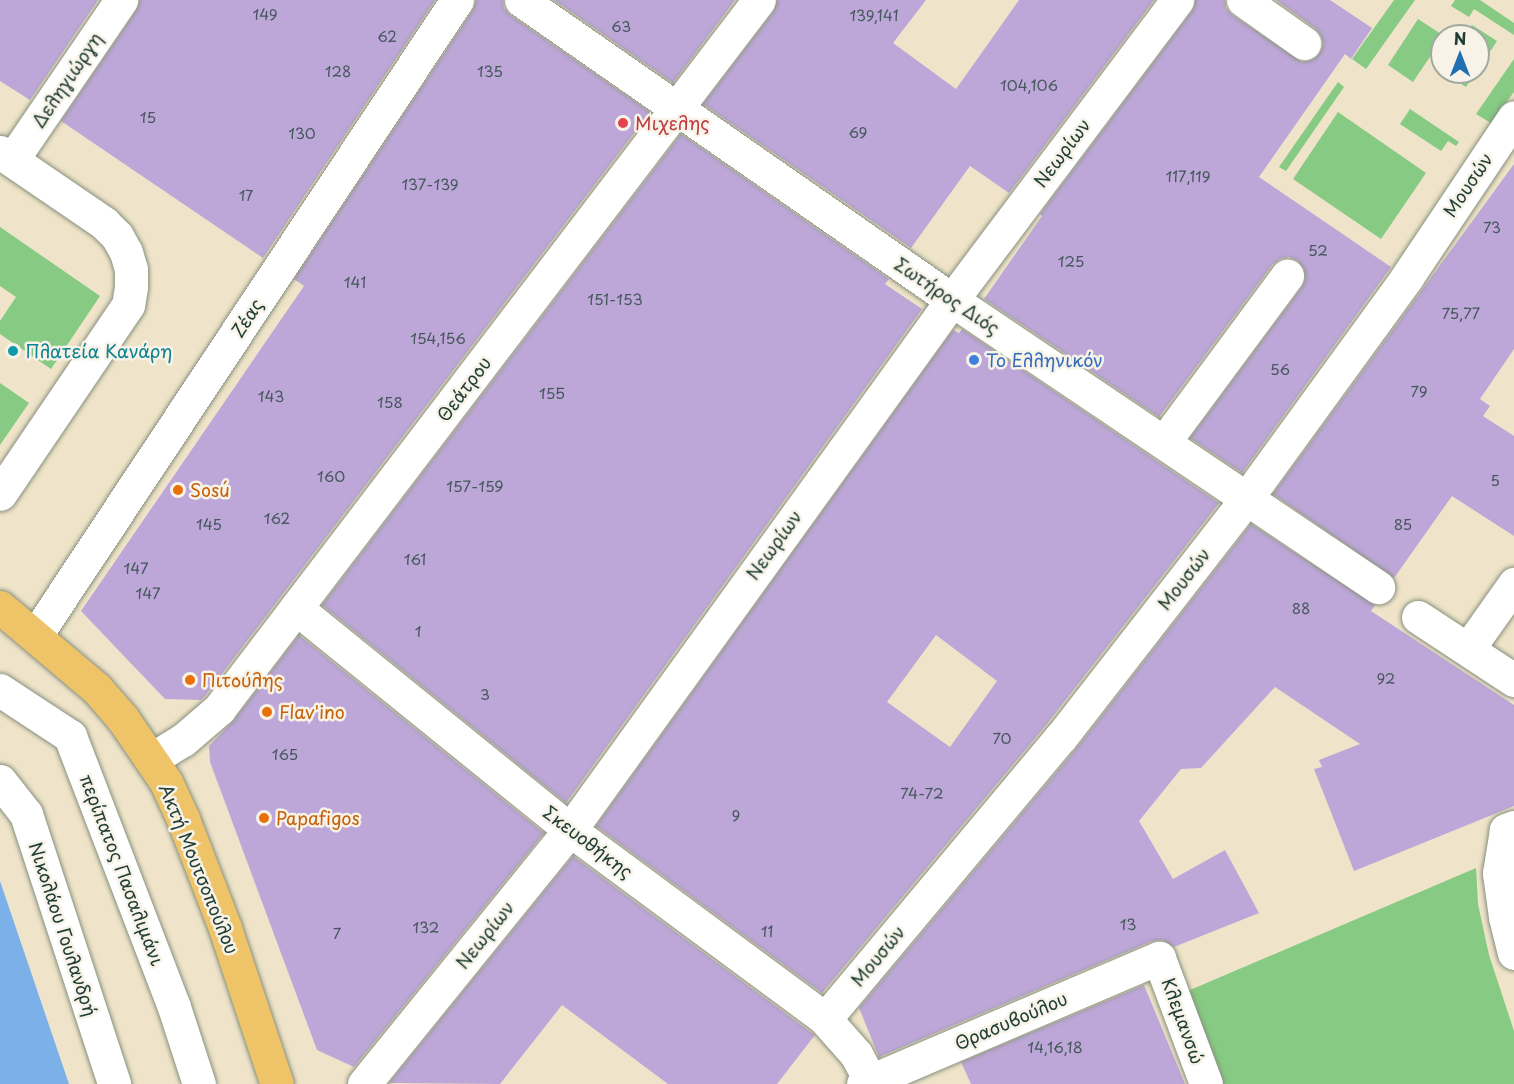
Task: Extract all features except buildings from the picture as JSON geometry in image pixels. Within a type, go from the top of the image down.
[{"type":"main road","name":"Ακτή Μουτσοπούλου","points":[[0,608],[97,689],[123,718],[166,782],[183,819],[225,928],[277,1084]]},
{"type":"street","name":"Δεληγιώργη","points":[[6,156],[46,111],[121,0]]},
{"type":"street","name":"Ζέας","points":[[36,636],[457,0]]},
{"type":"street","name":"Σωτήρος Διός","points":[[521,0],[952,300],[1378,587]]},
{"type":"street","name":"Θεάτρου","points":[[152,759],[183,740],[219,710],[759,0]]},
{"type":"street","name":"Νεωρίων","points":[[364,1084],[570,830],[952,300],[1177,0]]},
{"type":"street","points":[[1243,0],[1304,43]]},
{"type":"street","name":"Μουσών","points":[[825,1019],[1061,737],[1246,499],[1407,277],[1514,117]]},
{"type":"street","points":[[0,494],[53,395],[128,305],[131,287],[131,269],[126,252],[117,236],[104,223],[6,156]]},
{"type":"street","points":[[1164,442],[1287,276]]},
{"type":"street","points":[[1468,649],[1514,584]]},
{"type":"street","name":"Σκευοθήκης","points":[[296,608],[570,830],[825,1019],[856,1054],[869,1083]]},
{"type":"street","points":[[1418,617],[1514,680]]},
{"type":"street","name":"περίπατος Πασαλιμάνι","points":[[0,690],[70,736],[174,1007],[199,1084]]},
{"type":"street","name":"Νικολάου Γουλανδρή","points":[[0,781],[26,814],[114,1084]]},
{"type":"street","points":[[1510,829],[1501,850],[1500,892],[1514,953]]},
{"type":"street","name":"Θρασυβούλου","points":[[869,1083],[1160,958]]},
{"type":"street","name":"Κλεμανσώ","points":[[1160,958],[1206,1084]]},
{"type":"green space","points":[[1394,0],[1415,0],[1366,69],[1352,59]]},
{"type":"green space","points":[[1455,0],[1480,0],[1514,23],[1514,35],[1474,9],[1469,17],[1451,6]]},
{"type":"green space","points":[[1418,19],[1430,27],[1430,57],[1413,82],[1388,65]]},
{"type":"green space","points":[[1490,37],[1497,41],[1490,52]]},
{"type":"green space","points":[[1514,59],[1514,92],[1491,123],[1476,114]]},
{"type":"green space","points":[[1338,82],[1344,87],[1286,171],[1279,167]]},
{"type":"green space","points":[[1410,109],[1459,142],[1456,146],[1448,141],[1441,151],[1400,124]]},
{"type":"green space","points":[[1338,112],[1426,173],[1381,239],[1293,179]]},
{"type":"green space","points":[[0,227],[100,296],[51,369],[0,334],[0,321],[16,297],[0,286]]},
{"type":"green space","points":[[0,383],[29,403],[0,445]]},
{"type":"green space","points":[[1476,868],[1478,904],[1489,955],[1514,1031],[1514,1084],[1221,1084],[1183,993]]},
{"type":"water","points":[[0,881],[69,1084],[0,1084]]},
{"type":"place","name":"Μιχελης","points":[[623,123]]},
{"type":"place","name":"Πλατεία Κανάρη","points":[[13,351]]},
{"type":"place","name":"Το Ελληνικόν","points":[[974,360]]},
{"type":"place","name":"Sosú","points":[[178,490]]},
{"type":"place","name":"Πιτούλης","points":[[190,680]]},
{"type":"place","name":"Flav'ino","points":[[267,712]]},
{"type":"place","name":"Papafigos","points":[[264,818]]}]
